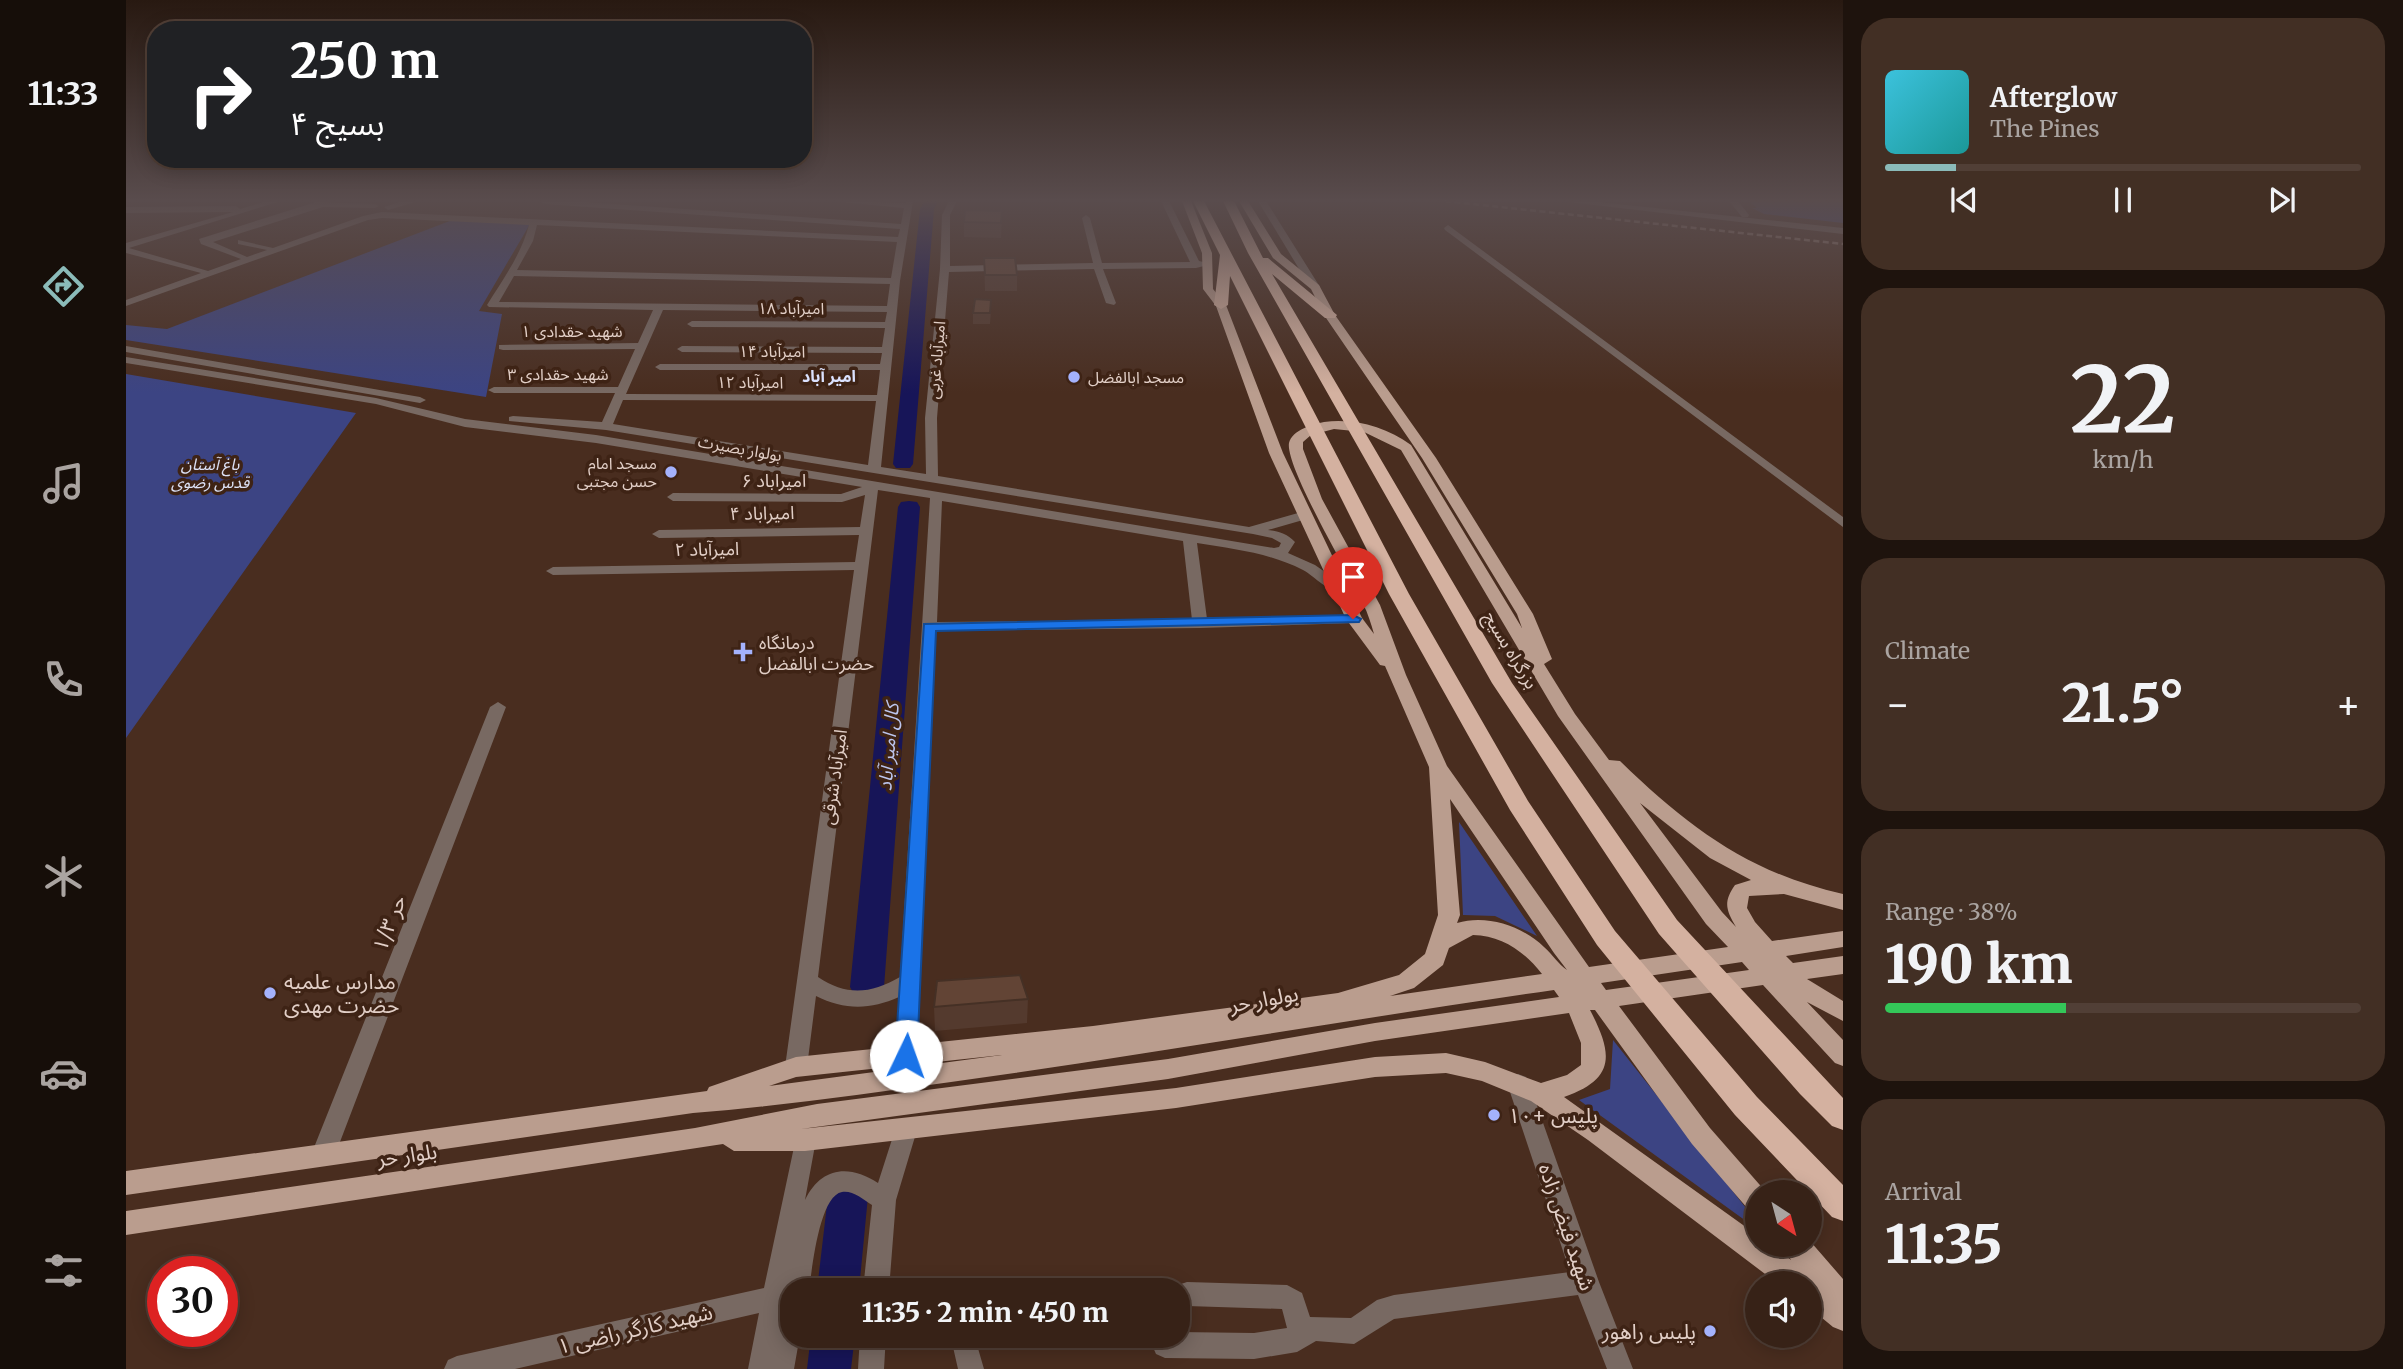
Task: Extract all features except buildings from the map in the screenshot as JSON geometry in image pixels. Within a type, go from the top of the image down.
[{"type":"highway","points":[[1210,265],[1221,305]]},
{"type":"highway","points":[[1211,265],[1518,804],[1606,938],[1746,1106],[1843,1207]]},
{"type":"highway","name":"بزرگراه بسیج","points":[[1261,265],[1502,683],[1668,928],[1810,1085],[1843,1117]]},
{"type":"highway","points":[[1269,265],[1330,315]]},
{"type":"main road","points":[[1209,265],[1208,289],[1221,305],[1276,453],[1353,619],[1397,675]]},
{"type":"main road","points":[[1288,265],[1314,287],[1330,315],[1429,458],[1524,614],[1567,716],[1650,803],[1693,839],[1743,869],[1788,888],[1843,902]]},
{"type":"main road","points":[[1745,1187],[1701,1136],[1562,947],[1438,767],[1397,675],[1372,605],[1315,499],[1296,449],[1296,441],[1301,434],[1329,426],[1366,428],[1398,440],[1406,449],[1567,716],[1714,918],[1843,1056]]},
{"type":"main road","points":[[693,1102],[796,1067],[1093,1035],[1338,1002],[1406,982],[1435,959],[1449,915],[1438,767]]},
{"type":"main road","points":[[1788,888],[1754,887],[1742,890],[1737,898],[1736,908],[1747,928],[1803,989],[1843,1012]]},
{"type":"main road","points":[[1441,943],[1465,929],[1497,930],[1518,938],[1535,950],[1551,969],[1589,1028],[1597,1051],[1591,1072],[1569,1085],[1529,1089]]},
{"type":"main road","name":"بولوار حر","points":[[693,1102],[768,1097],[1157,1044],[1360,1009],[1843,939]]},
{"type":"main road","points":[[695,1139],[817,1115],[1167,1069],[1375,1032],[1843,965]]},
{"type":"main road","points":[[695,1139],[805,1140],[906,1130],[1176,1098],[1375,1067],[1446,1063],[1485,1072],[1529,1089],[1597,1132],[1784,1271]]},
{"type":"main road","name":"بلوار حر","points":[[126,1183],[693,1102]]},
{"type":"main road","name":"بلوار حر","points":[[126,1223],[695,1139]]},
{"type":"main road","points":[[1806,1257],[1843,1300]]},
{"type":"main road","points":[[1822,1300],[1843,1317]]},
{"type":"street","points":[[183,265],[203,271]]},
{"type":"street","points":[[126,297],[220,265]]},
{"type":"street","points":[[126,303],[234,265]]},
{"type":"street","points":[[514,265],[492,305],[891,309]]},
{"type":"street","name":"امیرآباد شرقی","points":[[796,1067],[867,531],[897,265]]},
{"type":"street","name":"امیرآباد غربی","points":[[932,479],[931,418],[945,265]]},
{"type":"street","points":[[945,269],[1137,265]]},
{"type":"street","points":[[1301,265],[1314,287]]},
{"type":"street","points":[[1497,265],[1843,523]]},
{"type":"street","points":[[1098,267],[1111,303]]},
{"type":"street","points":[[509,273],[895,281]]},
{"type":"street","points":[[606,426],[659,307]]},
{"type":"street","name":"امیرآباد ۱۸","points":[[692,324],[889,325]]},
{"type":"street","name":"شهید حقدادی ۱","points":[[503,347],[641,346]]},
{"type":"street","name":"بولوار بصیرت","points":[[126,349],[392,393],[477,416],[606,426],[680,438],[873,479],[936,498],[1274,552],[1310,568],[1340,589]]},
{"type":"street","points":[[682,349],[886,350]]},
{"type":"street","name":"بولوار بصیرت","points":[[126,360],[414,409],[465,423],[873,479],[932,479],[1249,531],[1305,515]]},
{"type":"street","name":"امیرآباد ۱۴","points":[[660,367],[885,367]]},
{"type":"street","points":[[307,390],[321,381]]},
{"type":"street","name":"شهید حقدادی ۳","points":[[494,390],[621,393]]},
{"type":"street","name":"امیرآباد ۱۲","points":[[621,393],[881,398]]},
{"type":"street","points":[[666,452],[680,438]]},
{"type":"street","name":"امیراباد ۶","points":[[673,497],[842,498],[873,479]]},
{"type":"street","points":[[906,1056],[936,498]]},
{"type":"street","name":"امیراباد ۴","points":[[659,534],[867,531]]},
{"type":"street","points":[[1249,531],[1276,535],[1288,542],[1288,548],[1274,552]]},
{"type":"street","points":[[1190,539],[1200,624]]},
{"type":"street","name":"امیرآباد ۲","points":[[553,571],[862,566]]},
{"type":"street","points":[[929,627],[1200,624],[1353,619]]},
{"type":"street","name":"حر ۱/۳","points":[[323,1155],[498,707]]},
{"type":"street","points":[[807,980],[824,992],[845,999],[869,999],[891,993],[910,981]]},
{"type":"street","name":"شهید فیض زاده","points":[[1529,1089],[1586,1282],[1620,1369]]},
{"type":"street","points":[[877,1278],[884,1200],[906,1130]]},
{"type":"street","points":[[789,1278],[805,1140]]},
{"type":"street","points":[[793,1278],[811,1213],[821,1191],[836,1182],[855,1181],[884,1200]]},
{"type":"street","points":[[1190,1345],[1254,1346],[1297,1339],[1313,1328],[1360,1329],[1386,1309],[1394,1307],[1586,1282]]},
{"type":"street","points":[[1190,1294],[1287,1297],[1293,1302],[1302,1336]]},
{"type":"street","name":"شهید کارگر راضی ۱","points":[[457,1369],[780,1300]]},
{"type":"street","points":[[761,1369],[780,1317]]},
{"type":"street","points":[[781,1369],[783,1348]]},
{"type":"street","points":[[871,1369],[872,1348]]},
{"type":"green space","points":[[335,265],[506,265],[479,311],[502,314],[486,397],[126,340],[126,325],[167,329]]},
{"type":"green space","name":"باغ آستان قدس رضوی","points":[[126,374],[356,413],[126,738]]},
{"type":"green space","points":[[1459,822],[1537,936],[1495,916],[1463,915]]},
{"type":"green space","points":[[1613,1040],[1745,1207],[1745,1220],[1579,1100],[1610,1089]]},
{"type":"waterway","name":"کال امیر آباد","points":[[903,464],[922,265]]},
{"type":"waterway","name":"کال امیر آباد","points":[[867,987],[909,507]]},
{"type":"waterway","name":"کال امیر آباد","points":[[839,1278],[848,1196]]},
{"type":"waterway","name":"کال امیر آباد","points":[[829,1369],[831,1348]]},
{"type":"place","name":"مسجد ابالفضل","points":[[1074,377]]},
{"type":"place","name":"مسجد امام حسن مجتبی","points":[[671,472]]},
{"type":"place","name":"درمانگاه حضرت ابالفضل","points":[[743,652]]},
{"type":"place","name":"مدارس علمیه حضرت مهدی","points":[[270,993]]},
{"type":"place","name":"پلیس +۱۰","points":[[1494,1115]]},
{"type":"place","name":"پلیس راهور","points":[[1710,1331]]},
{"type":"district","name":"امیر آباد","points":[[829,376]]},
{"type":"route","points":[[906,1056],[929,627],[1200,624],[1353,619]]}]
